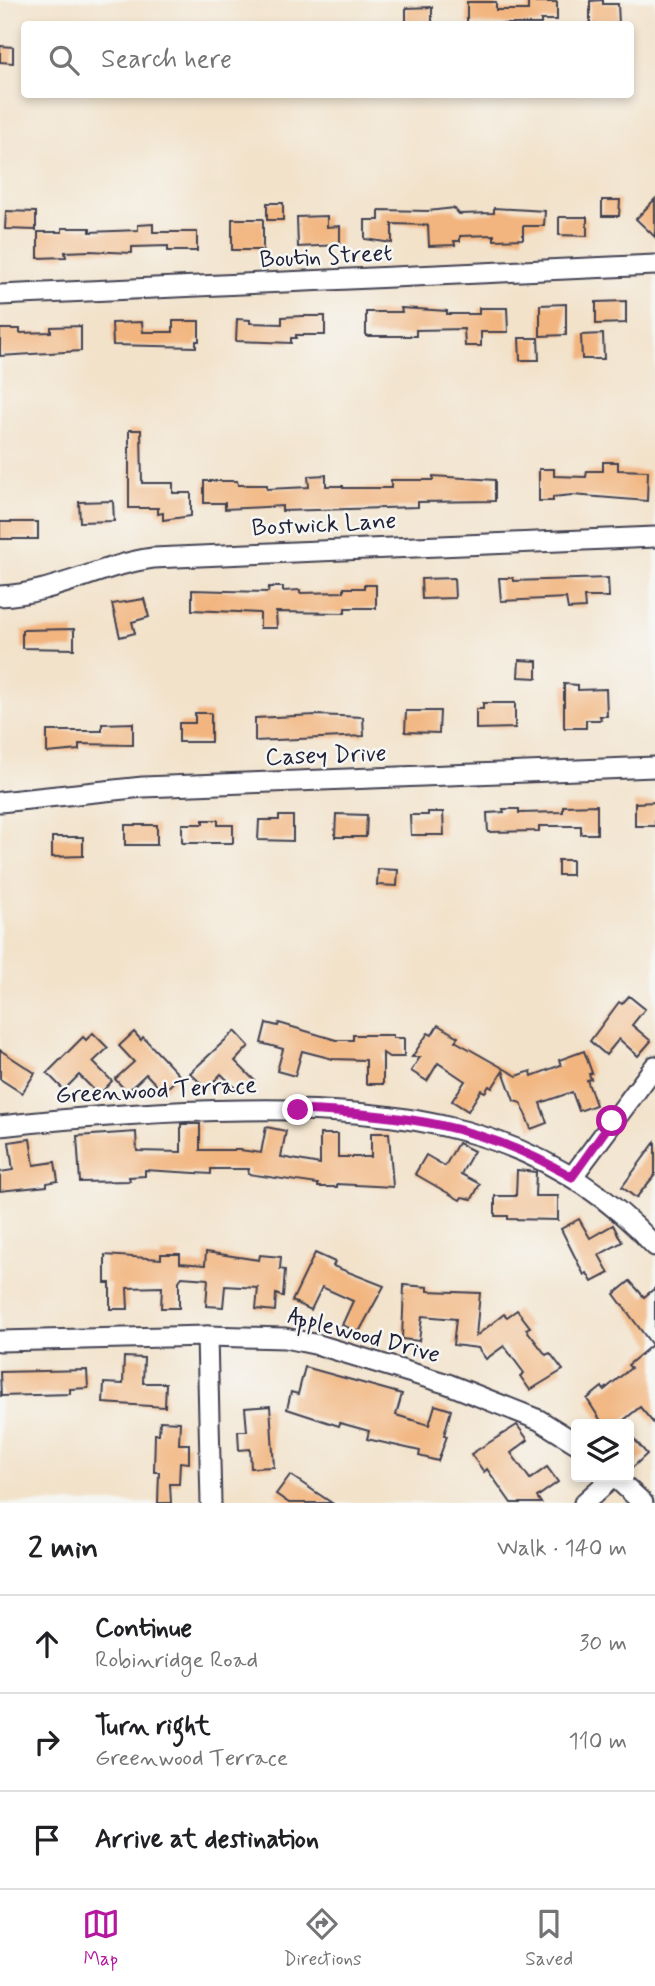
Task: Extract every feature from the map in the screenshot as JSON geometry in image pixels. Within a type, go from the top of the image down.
[{"type":"street","name":"Boutin Street","points":[[0,295],[655,265]]},
{"type":"street","name":"Bostwick Lane","points":[[0,596],[41,589],[121,564],[153,558],[655,537]]},
{"type":"street","name":"Casey Drive","points":[[0,802],[143,787],[655,767]]},
{"type":"street","points":[[572,1177],[655,1066]]},
{"type":"street","name":"Greenwood Terrace","points":[[0,1126],[116,1114],[191,1110],[298,1110],[378,1114],[443,1124],[483,1135],[526,1152],[572,1177],[610,1204],[655,1247]]},
{"type":"street","points":[[207,1336],[211,1503]]},
{"type":"street","name":"Applewood Drive","points":[[0,1341],[207,1336],[285,1338],[351,1354],[489,1399],[539,1420],[571,1440]]},
{"type":"street","points":[[584,1503],[608,1482]]},
{"type":"street","points":[[620,1482],[643,1503]]},
{"type":"street","points":[[649,1503],[655,1493]]},
{"type":"building","points":[[603,0],[603,4],[618,4],[619,21],[590,21],[590,1]]},
{"type":"building","points":[[467,2],[496,2],[496,10],[528,10],[528,2],[557,2],[557,20],[467,21]]},
{"type":"building","points":[[432,7],[432,21],[406,21],[406,8]]},
{"type":"building","points":[[0,46],[13,47],[13,63],[0,62]]},
{"type":"building","points":[[655,199],[655,237],[636,219]]},
{"type":"building","points":[[602,200],[620,200],[619,216],[602,216]]},
{"type":"building","points":[[267,203],[283,203],[283,220],[267,220]]},
{"type":"building","points":[[454,208],[459,214],[494,213],[494,208],[545,211],[544,226],[523,226],[523,239],[494,240],[494,235],[460,236],[460,241],[454,241],[455,245],[429,246],[428,225],[392,224],[392,243],[365,239],[365,220],[379,220],[379,210],[428,211]]},
{"type":"building","points":[[6,211],[36,212],[36,230],[5,229]]},
{"type":"building","points":[[327,216],[327,227],[340,226],[340,245],[298,247],[297,217]]},
{"type":"building","points":[[559,217],[587,217],[587,236],[559,235]]},
{"type":"building","points":[[232,219],[263,219],[263,250],[232,250]]},
{"type":"building","points":[[153,224],[153,232],[197,232],[197,251],[168,251],[168,246],[132,247],[132,253],[65,252],[66,257],[38,258],[38,232],[62,232],[62,228],[90,228],[90,232],[138,230],[138,225]]},
{"type":"building","points":[[626,301],[626,323],[596,324],[596,302]]},
{"type":"building","points":[[566,304],[566,335],[540,336],[540,305]]},
{"type":"building","points":[[401,308],[447,311],[447,314],[479,314],[479,308],[507,308],[508,332],[481,332],[481,346],[465,346],[464,329],[416,330],[416,336],[366,336],[366,312],[402,312]]},
{"type":"building","points":[[325,316],[325,335],[296,335],[296,338],[291,338],[291,343],[236,341],[237,319],[250,320],[250,323],[282,324],[282,317]]},
{"type":"building","points":[[173,321],[199,321],[199,341],[196,341],[196,347],[113,345],[112,323],[142,322],[143,332],[173,332]]},
{"type":"building","points":[[81,326],[81,351],[0,356],[0,329],[20,329],[20,333],[51,332],[51,327]]},
{"type":"building","points":[[603,334],[604,359],[582,359],[581,335]]},
{"type":"building","points":[[519,338],[538,338],[539,360],[520,360]]},
{"type":"building","points":[[129,430],[141,430],[142,483],[173,483],[173,493],[191,493],[191,516],[163,520],[163,513],[158,514],[158,508],[129,508]]},
{"type":"building","points":[[603,462],[618,462],[618,470],[648,471],[647,501],[572,495],[553,497],[553,501],[539,501],[539,469],[554,469],[554,476],[586,477],[587,471],[603,471]]},
{"type":"building","points":[[326,475],[326,486],[343,488],[391,488],[391,480],[433,480],[433,476],[495,480],[495,501],[418,502],[418,507],[282,511],[282,506],[225,509],[225,503],[204,503],[204,481],[237,481],[238,485],[267,485],[267,489],[309,487],[308,476]]},
{"type":"building","points":[[113,501],[114,521],[80,522],[79,502]]},
{"type":"building","points":[[0,522],[38,522],[38,539],[0,539]]},
{"type":"building","points":[[454,578],[455,598],[422,599],[421,579]]},
{"type":"building","points":[[499,578],[513,578],[513,581],[608,578],[609,597],[584,597],[585,608],[568,609],[566,598],[501,601]]},
{"type":"building","points":[[364,585],[376,585],[376,608],[345,608],[345,613],[276,612],[277,628],[260,628],[260,613],[192,610],[192,590],[268,592],[269,587],[283,587],[283,591],[300,590],[300,593],[344,592],[344,588],[364,588]]},
{"type":"building","points":[[144,599],[149,617],[132,622],[135,633],[120,637],[112,604]]},
{"type":"building","points":[[74,629],[74,649],[22,648],[22,630]]},
{"type":"building","points":[[519,660],[537,661],[537,678],[518,677]]},
{"type":"building","points":[[564,684],[578,685],[578,690],[606,689],[607,716],[600,716],[601,720],[586,720],[586,728],[564,728]]},
{"type":"building","points":[[483,703],[515,703],[515,728],[476,729],[476,709],[483,709]]},
{"type":"building","points":[[406,711],[440,711],[439,733],[405,732]]},
{"type":"building","points":[[195,713],[211,713],[211,742],[179,742],[179,723],[195,723]]},
{"type":"building","points":[[316,715],[363,717],[364,736],[255,741],[255,718]]},
{"type":"building","points":[[133,723],[133,745],[79,744],[79,750],[47,753],[47,731],[102,731],[102,724]]},
{"type":"building","points":[[655,802],[655,826],[635,826],[635,803]]},
{"type":"building","points":[[597,805],[597,834],[581,834],[581,826],[539,826],[539,831],[488,832],[487,813],[504,812],[503,809],[519,809],[519,813],[563,812],[563,806]]},
{"type":"building","points":[[428,812],[443,812],[444,835],[411,835],[410,815],[428,815]]},
{"type":"building","points":[[336,814],[367,815],[366,837],[335,837]]},
{"type":"building","points":[[279,816],[293,816],[293,841],[258,840],[259,820],[279,820]]},
{"type":"building","points":[[203,820],[218,820],[218,825],[233,825],[233,843],[182,843],[182,824],[203,824]]},
{"type":"building","points":[[125,825],[157,825],[157,845],[125,845]]},
{"type":"building","points":[[52,837],[83,837],[83,856],[52,857]]},
{"type":"building","points":[[558,860],[572,860],[572,875],[558,875]]},
{"type":"building","points":[[378,869],[398,870],[397,886],[377,885]]},
{"type":"building","points":[[629,996],[645,1009],[632,1025],[651,1041],[638,1056],[619,1039],[606,1055],[590,1041],[619,1002],[622,1004]]},
{"type":"building","points":[[266,1023],[278,1026],[279,1023],[336,1040],[353,1040],[353,1035],[393,1035],[393,1038],[404,1038],[404,1057],[389,1057],[383,1053],[383,1084],[366,1084],[366,1060],[333,1059],[302,1051],[295,1076],[277,1071],[283,1049],[261,1043]]},
{"type":"building","points":[[438,1025],[458,1037],[455,1041],[517,1076],[531,1071],[532,1076],[561,1065],[559,1060],[584,1051],[592,1073],[589,1074],[591,1079],[587,1080],[596,1105],[579,1111],[572,1092],[540,1103],[547,1123],[531,1129],[521,1103],[514,1101],[503,1071],[492,1088],[489,1086],[485,1092],[481,1090],[468,1111],[452,1101],[465,1081],[438,1063],[427,1081],[411,1071],[420,1057],[412,1057],[428,1033],[432,1035]]},
{"type":"building","points":[[235,1031],[249,1046],[235,1061],[254,1080],[241,1093],[221,1074],[207,1089],[190,1073]]},
{"type":"building","points":[[134,1032],[141,1040],[143,1037],[180,1076],[163,1092],[146,1074],[127,1092],[115,1079],[134,1062],[119,1046]]},
{"type":"building","points":[[93,1033],[108,1048],[93,1062],[112,1081],[99,1095],[79,1075],[64,1090],[47,1073],[83,1037],[86,1040]]},
{"type":"building","points":[[0,1050],[35,1073],[22,1093],[0,1079]]},
{"type":"building","points":[[181,1124],[200,1124],[200,1150],[261,1153],[266,1127],[286,1131],[281,1157],[320,1164],[320,1134],[338,1134],[338,1157],[371,1157],[371,1133],[389,1133],[393,1187],[337,1184],[337,1187],[318,1187],[318,1184],[248,1174],[249,1169],[211,1169],[211,1174],[145,1170],[145,1176],[129,1177],[130,1181],[80,1182],[77,1136],[136,1132],[137,1151],[181,1152]]},
{"type":"building","points":[[30,1139],[34,1165],[55,1162],[58,1181],[47,1183],[47,1186],[0,1191],[0,1172],[13,1170],[9,1142]]},
{"type":"building","points":[[655,1142],[655,1175],[636,1198],[622,1187]]},
{"type":"building","points":[[458,1143],[474,1151],[461,1174],[480,1184],[472,1199],[462,1197],[460,1200],[415,1174],[426,1155],[445,1166]]},
{"type":"building","points":[[517,1170],[536,1172],[535,1196],[558,1196],[558,1220],[508,1219],[508,1216],[495,1216],[495,1196],[516,1196]]},
{"type":"building","points":[[579,1219],[590,1238],[613,1225],[622,1242],[599,1255],[609,1273],[592,1282],[587,1273],[584,1275],[561,1229]]},
{"type":"building","points":[[206,1252],[259,1260],[260,1255],[281,1257],[280,1269],[285,1270],[283,1297],[276,1294],[275,1311],[256,1309],[258,1288],[225,1286],[223,1307],[206,1306],[208,1279],[182,1277],[179,1281],[179,1308],[161,1308],[162,1287],[127,1288],[128,1309],[110,1309],[110,1283],[105,1283],[105,1255],[161,1259],[161,1254],[180,1254],[180,1263],[205,1265]]},
{"type":"building","points":[[315,1253],[335,1262],[333,1266],[384,1286],[359,1332],[342,1325],[353,1301],[322,1287],[311,1310],[292,1301]]},
{"type":"building","points":[[630,1281],[644,1297],[655,1288],[655,1425],[640,1407],[625,1419],[600,1419],[587,1399],[602,1387],[604,1390],[631,1368],[628,1365],[652,1345],[614,1294]]},
{"type":"building","points":[[404,1285],[428,1287],[428,1291],[480,1293],[476,1336],[504,1314],[507,1317],[517,1310],[530,1327],[526,1329],[546,1355],[550,1353],[563,1370],[530,1390],[520,1376],[524,1373],[504,1346],[486,1359],[478,1348],[453,1345],[456,1319],[422,1316],[419,1341],[402,1339]]},
{"type":"building","points":[[124,1357],[144,1358],[143,1383],[166,1383],[165,1407],[103,1403],[104,1383],[123,1384]]},
{"type":"building","points":[[305,1367],[402,1394],[396,1415],[429,1425],[435,1405],[451,1410],[444,1435],[447,1436],[438,1461],[419,1456],[420,1451],[367,1439],[369,1431],[340,1423],[339,1426],[287,1409],[291,1392],[298,1394]]},
{"type":"building","points":[[87,1370],[88,1388],[70,1389],[70,1394],[1,1396],[0,1372]]},
{"type":"building","points":[[270,1406],[274,1467],[251,1468],[250,1449],[239,1450],[238,1431],[247,1431],[245,1408]]},
{"type":"building","points":[[160,1421],[180,1422],[179,1444],[189,1444],[189,1463],[180,1462],[179,1484],[170,1484],[171,1503],[158,1503],[159,1472],[154,1472],[155,1434],[159,1434]]},
{"type":"building","points":[[517,1425],[528,1440],[511,1453],[530,1479],[547,1467],[558,1482],[537,1497],[541,1503],[511,1503],[487,1469],[484,1472],[471,1454]]},
{"type":"building","points":[[634,1439],[647,1454],[634,1466]]},
{"type":"building","points":[[290,1475],[332,1503],[289,1503],[276,1494]]},
{"type":"route","points":[[298,1110],[378,1114],[443,1124],[502,1142],[572,1177],[612,1121]]}]
